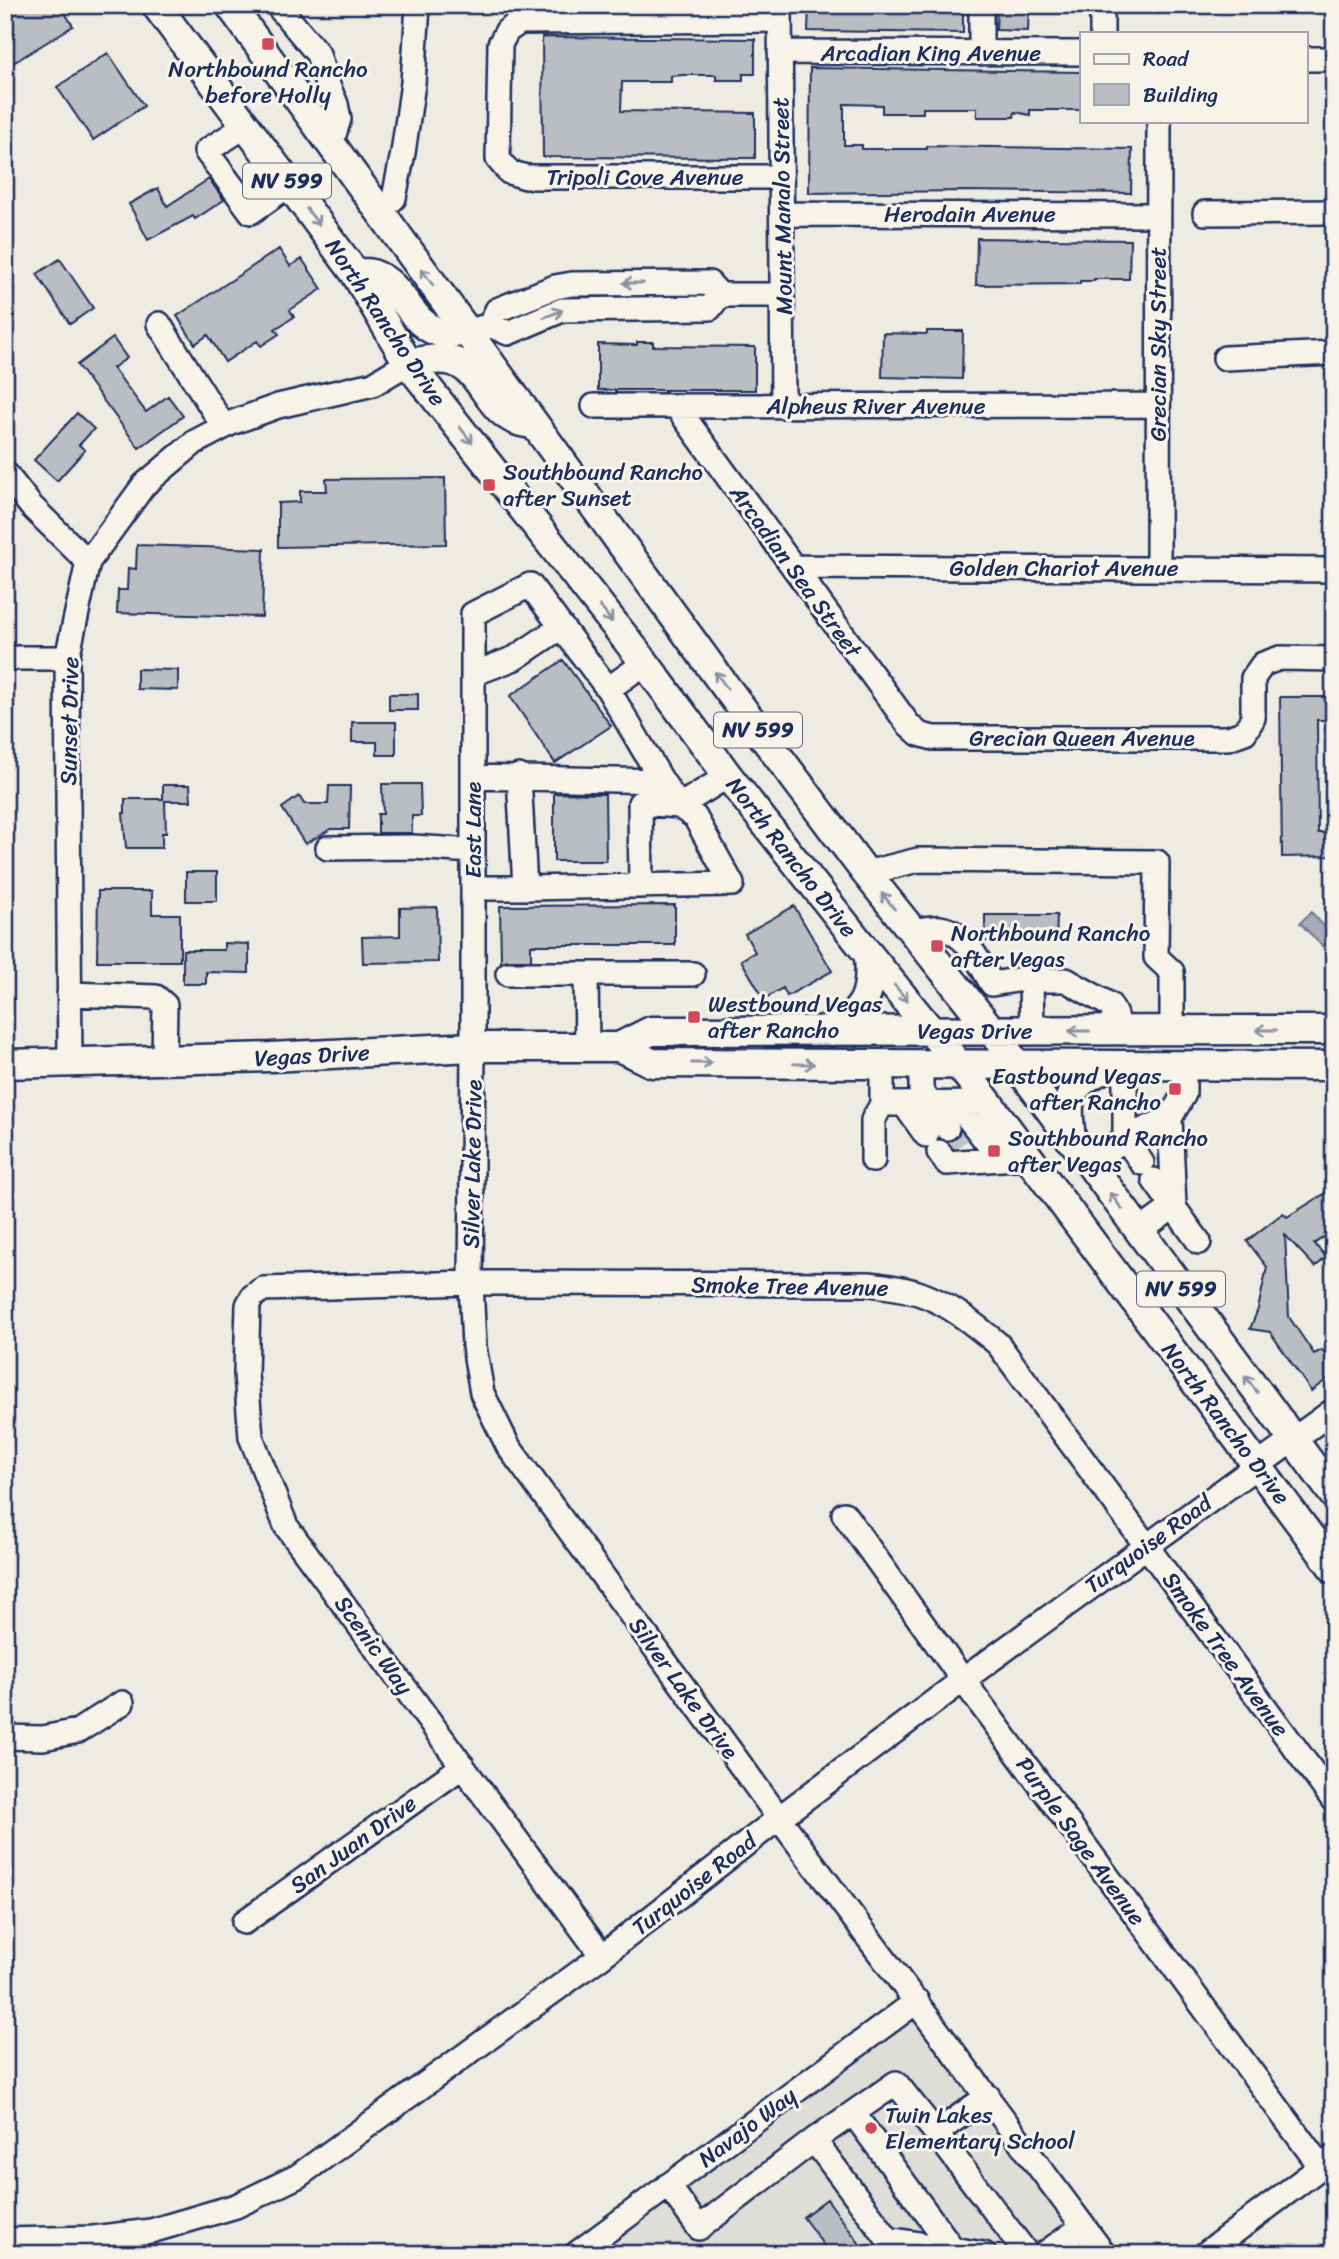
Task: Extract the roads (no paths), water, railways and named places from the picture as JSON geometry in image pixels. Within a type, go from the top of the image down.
[{"type":"main road","name":"North Rancho Drive","points":[[156,5],[355,273],[408,363],[645,663],[728,776],[869,956],[988,1103],[1334,1569]]},
{"type":"main road","name":"North Rancho Drive","points":[[230,5],[380,211],[478,328],[532,423],[866,873],[992,1031],[1334,1495]]},
{"type":"main road","points":[[355,273],[377,275],[389,284],[420,322],[429,328],[444,333],[478,328]]},
{"type":"main road","points":[[408,363],[442,359],[463,365],[502,413],[510,419],[532,423]]},
{"type":"main road","points":[[832,1031],[858,1012],[865,1000],[871,975],[869,956]]},
{"type":"main road","name":"Vegas Drive","points":[[620,1047],[651,1031],[1334,1030]]},
{"type":"main road","name":"Vegas Drive","points":[[5,1064],[164,1061],[473,1047],[620,1047],[652,1063],[1334,1066]]},
{"type":"main road","points":[[1072,1140],[1068,1113],[1069,1096],[1088,1076],[1117,1066]]},
{"type":"street","points":[[277,5],[318,54],[339,119],[331,144]]},
{"type":"street","points":[[380,211],[394,198],[403,153],[413,83],[418,5]]},
{"type":"street","points":[[981,5],[981,53]]},
{"type":"street","points":[[1102,5],[1102,32]]},
{"type":"street","name":"Tripoli Cove Avenue","points":[[780,13],[520,22],[507,31],[500,44],[498,159],[509,172],[526,177],[781,177]]},
{"type":"street","name":"Mount Manalo Street","points":[[780,13],[783,406]]},
{"type":"street","name":"Arcadian King Avenue","points":[[780,52],[1080,53]]},
{"type":"street","points":[[1308,60],[1334,59]]},
{"type":"street","name":"Grecian Sky Street","points":[[1158,567],[1159,122]]},
{"type":"street","points":[[246,127],[206,151],[251,212],[289,185]]},
{"type":"street","points":[[1205,213],[1334,212]]},
{"type":"street","name":"Herodain Avenue","points":[[782,214],[1158,215]]},
{"type":"street","points":[[676,283],[676,308]]},
{"type":"street","points":[[478,328],[497,310],[555,287],[709,283],[720,295],[782,295]]},
{"type":"street","points":[[478,328],[508,332],[562,310],[710,308],[720,295]]},
{"type":"street","points":[[159,324],[223,427]]},
{"type":"street","points":[[1225,358],[1334,353]]},
{"type":"street","name":"Sunset Drive","points":[[69,1063],[67,658],[88,562],[144,485],[195,442],[223,427],[278,406],[373,384],[408,363]]},
{"type":"street","name":"Alpheus River Avenue","points":[[594,406],[1157,405]]},
{"type":"street","name":"Arcadian Sea Street","points":[[676,406],[908,724],[919,734]]},
{"type":"street","points":[[5,472],[30,506],[88,562]]},
{"type":"street","name":"Golden Chariot Avenue","points":[[794,567],[1334,570]]},
{"type":"street","name":"East Lane","points":[[473,1047],[473,614],[530,585],[561,626]]},
{"type":"street","points":[[473,674],[515,658],[561,626],[608,689],[679,806],[695,817],[732,884],[473,888]]},
{"type":"street","points":[[5,659],[67,658]]},
{"type":"street","name":"Grecian Queen Avenue","points":[[919,734],[933,738],[1228,738],[1245,732],[1254,718],[1254,678],[1263,664],[1280,658],[1334,659]]},
{"type":"street","points":[[608,689],[645,663]]},
{"type":"street","points":[[519,776],[526,888]]},
{"type":"street","points":[[641,886],[640,803],[679,806],[728,776]]},
{"type":"street","points":[[473,777],[662,781]]},
{"type":"street","points":[[328,848],[413,847],[473,851]]},
{"type":"street","points":[[866,873],[918,860],[1157,862],[1156,957],[1172,972],[1171,1031]]},
{"type":"street","points":[[912,931],[939,928],[958,934],[973,952],[992,984]]},
{"type":"street","points":[[508,974],[692,974]]},
{"type":"street","points":[[586,974],[587,1047]]},
{"type":"street","points":[[1031,980],[1032,1031]]},
{"type":"street","points":[[967,1001],[992,984],[1066,980],[1110,1006],[1119,1031]]},
{"type":"street","points":[[69,994],[156,997],[165,1005],[164,1061]]},
{"type":"street","name":"Silver Lake Drive","points":[[473,1047],[471,1283],[474,1346],[482,1393],[508,1447],[779,1818],[1104,2254]]},
{"type":"street","points":[[882,1064],[893,1104],[949,1145],[1000,1159],[1028,1157]]},
{"type":"street","points":[[921,1065],[921,1090],[949,1145]]},
{"type":"street","points":[[1117,1066],[1125,1138],[1199,1242]]},
{"type":"street","points":[[1174,1206],[1170,1118],[1184,1094],[1184,1067]]},
{"type":"street","points":[[873,1160],[873,1120],[893,1104],[988,1103]]},
{"type":"street","points":[[957,1104],[1000,1159]]},
{"type":"street","points":[[1089,1165],[1125,1138],[1170,1118]]},
{"type":"street","points":[[1139,1232],[1174,1206]]},
{"type":"street","name":"Smoke Tree Avenue","points":[[253,1296],[263,1289],[471,1283],[869,1284],[919,1293],[971,1322],[998,1344],[1334,1801]]},
{"type":"street","name":"Scenic Way","points":[[253,1296],[248,1305],[246,1374],[251,1437],[286,1526],[602,1956]]},
{"type":"street","name":"Turquoise Road","points":[[5,2240],[93,2238],[151,2231],[236,2206],[298,2176],[602,1956],[779,1818],[963,1680],[1256,1464],[1334,1410]]},
{"type":"street","name":"Purple Sage Avenue","points":[[844,1514],[963,1680],[1327,2162]]},
{"type":"street","points":[[5,1737],[43,1738],[78,1731],[122,1703]]},
{"type":"street","name":"San Juan Drive","points":[[244,1922],[463,1766]]},
{"type":"street","name":"Navajo Way","points":[[576,2254],[917,2001]]},
{"type":"street","points":[[668,2185],[699,2228],[814,2140],[896,2083],[1027,2254]]},
{"type":"street","points":[[936,2133],[988,2096]]},
{"type":"street","points":[[853,2113],[953,2249]]},
{"type":"street","points":[[814,2140],[888,2239],[984,2254]]},
{"type":"street","points":[[1205,2254],[1327,2162]]},
{"type":"street","points":[[1044,2254],[1084,2226]]},
{"type":"tunnel","points":[[947,1128],[960,1146]]},
{"type":"place","name":"Northbound Rancho before Holly","points":[[268,44]]},
{"type":"place","name":"Southbound Rancho after Sunset","points":[[489,485]]},
{"type":"place","name":"Northbound Rancho after Vegas","points":[[937,946]]},
{"type":"place","name":"Westbound Vegas after Rancho","points":[[694,1017]]},
{"type":"place","name":"Eastbound Vegas after Rancho","points":[[1175,1089]]},
{"type":"place","name":"Southbound Rancho after Vegas","points":[[994,1151]]},
{"type":"place","name":"Twin Lakes Elementary School","points":[[871,2128]]}]
